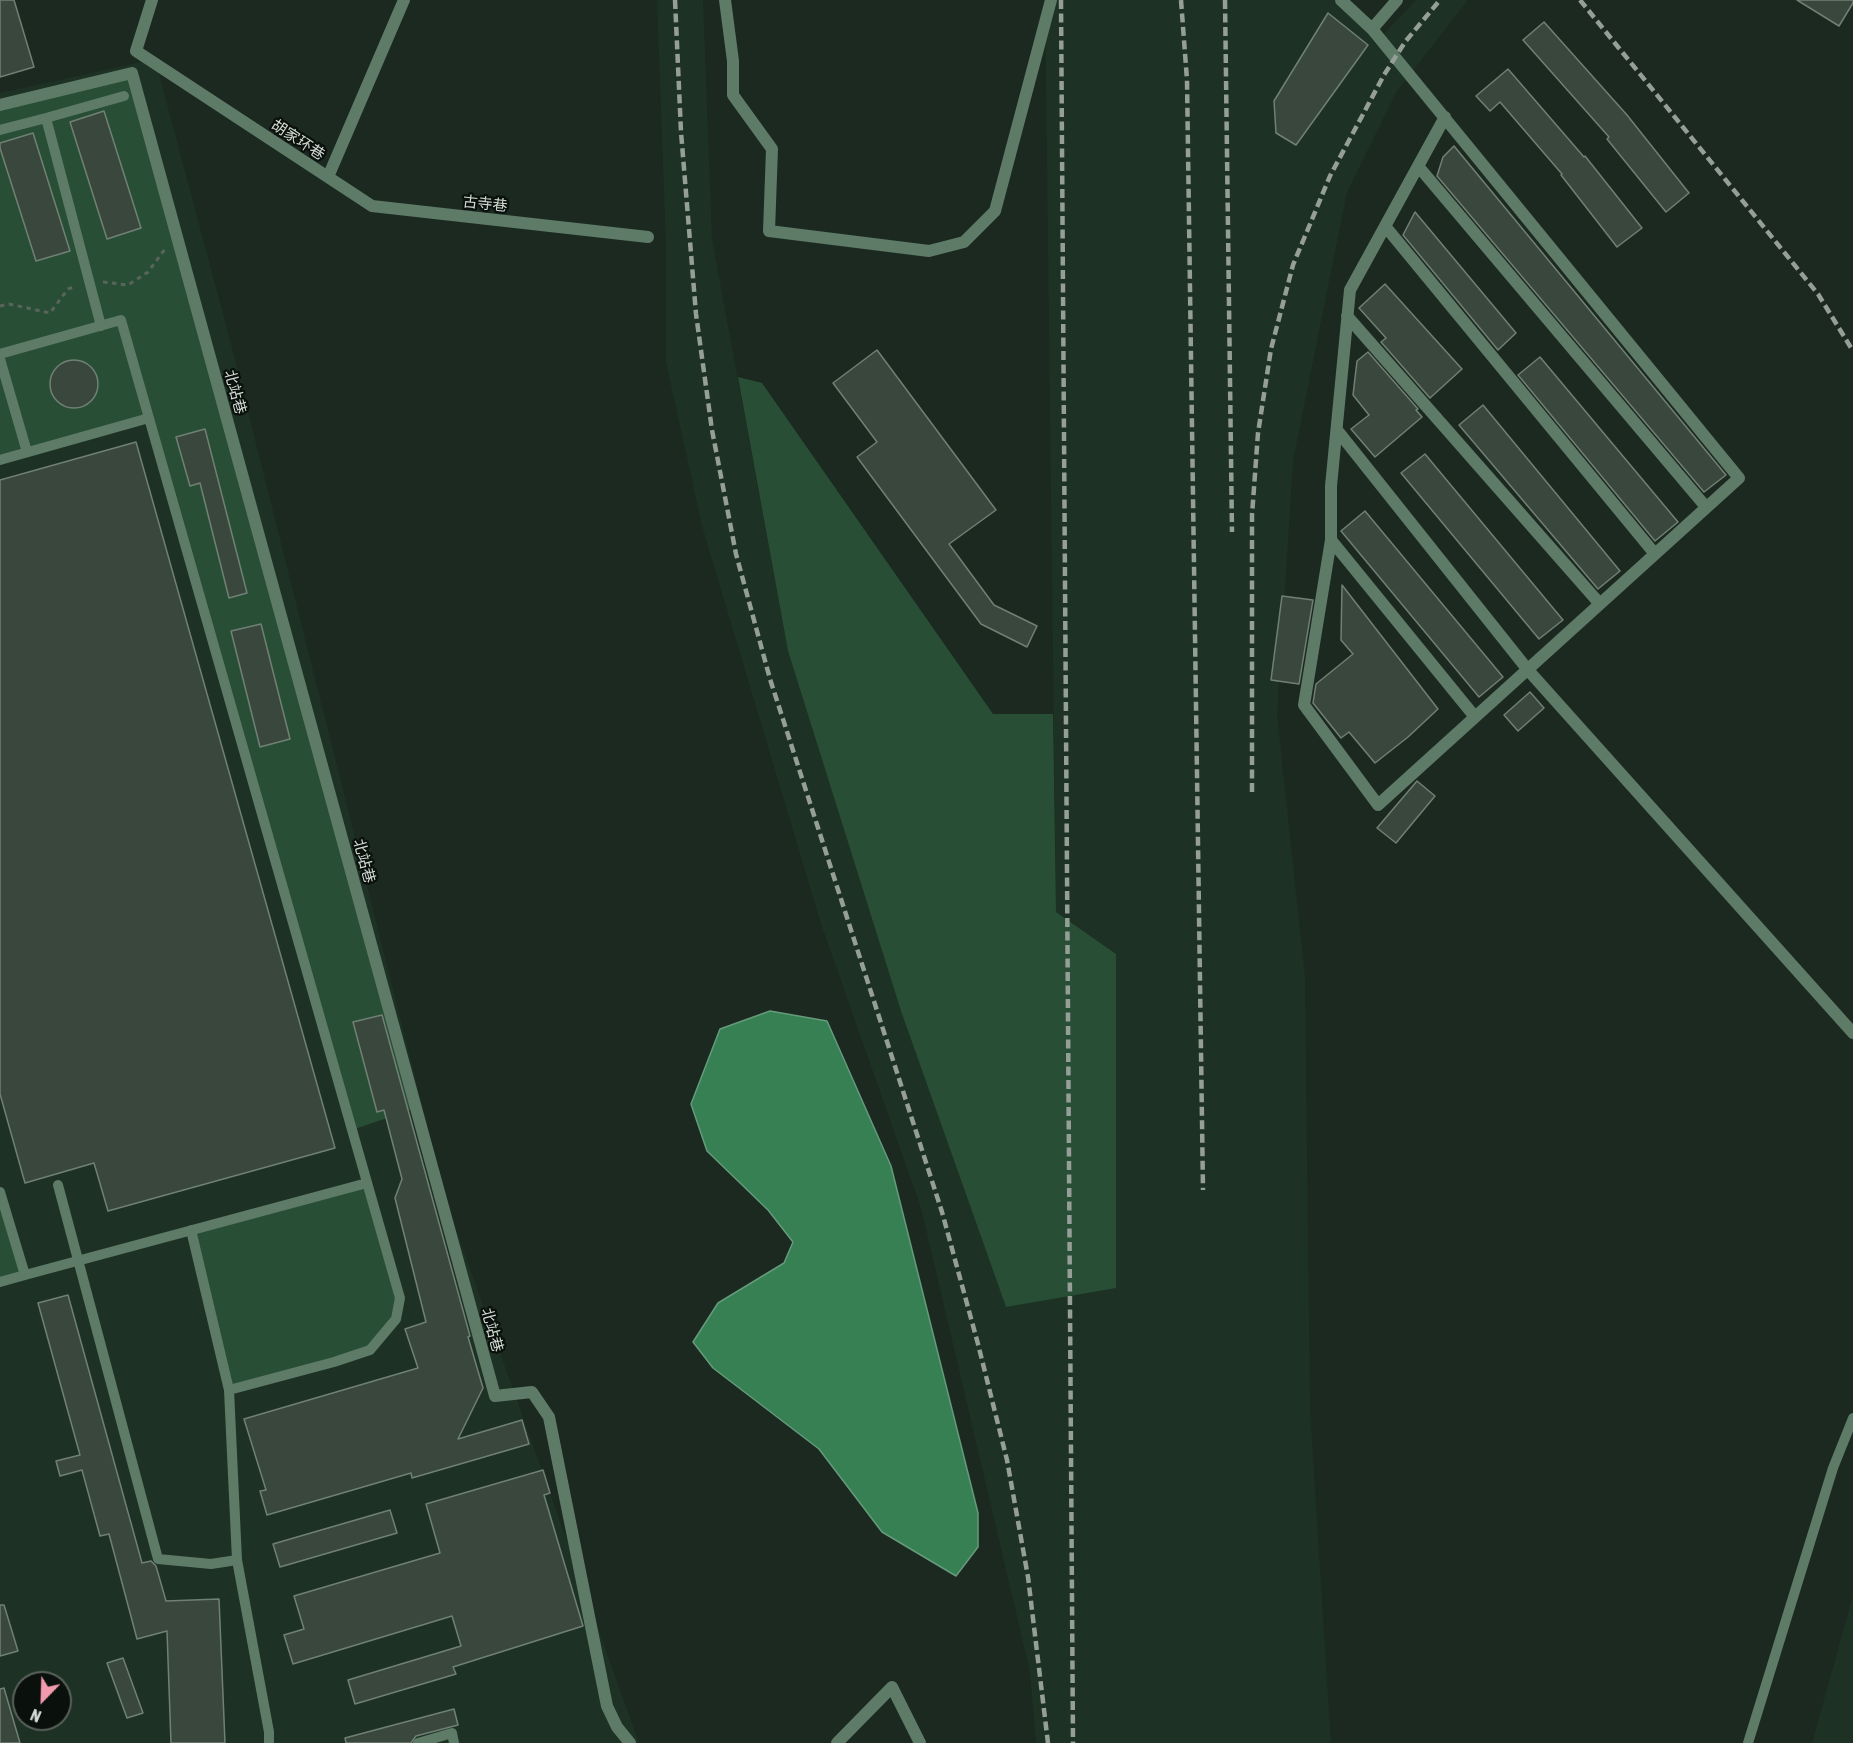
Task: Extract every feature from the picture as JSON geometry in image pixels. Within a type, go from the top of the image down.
[{"type":"street","name":"胡家环巷","points":[[152,0],[136,51],[328,177],[404,0]]},
{"type":"street","points":[[725,0],[733,62],[733,94],[772,149],[769,231],[929,251],[964,242],[995,212],[1051,0]]},
{"type":"street","points":[[1341,0],[1372,29],[1444,117],[1739,478],[1378,805],[1304,705],[1331,540],[1331,486],[1350,290],[1444,117]]},
{"type":"street","points":[[1372,29],[1397,0]]},
{"type":"street","name":"北站巷","points":[[0,105],[132,73],[495,1396],[532,1392],[549,1417],[607,1706],[617,1727],[630,1743]]},
{"type":"street","points":[[1418,166],[1706,507]]},
{"type":"street","name":"古寺巷","points":[[328,177],[372,206],[648,237]]},
{"type":"street","points":[[1385,226],[1655,554]]},
{"type":"street","points":[[1347,316],[1600,604]]},
{"type":"street","points":[[1337,430],[1527,669],[1853,1033]]},
{"type":"street","points":[[1331,540],[1475,717]]},
{"type":"street","points":[[837,1743],[892,1687],[920,1743]]},
{"type":"lane","points":[[0,130],[124,96]]},
{"type":"lane","points":[[46,118],[101,326]]},
{"type":"lane","points":[[0,354],[121,320],[400,1298],[396,1319],[370,1350],[230,1390]]},
{"type":"lane","points":[[0,359],[27,452]]},
{"type":"lane","points":[[0,460],[149,418]]},
{"type":"lane","points":[[0,1282],[367,1183]]},
{"type":"lane","points":[[58,1185],[158,1559],[211,1564],[237,1560]]},
{"type":"lane","points":[[0,1192],[25,1275]]},
{"type":"lane","points":[[191,1230],[230,1390],[237,1560],[269,1732],[269,1743]]},
{"type":"lane","points":[[1748,1743],[1833,1468],[1853,1418]]},
{"type":"lane","points":[[418,1743],[452,1733],[454,1743]]},
{"type":"shaded area","points":[[657,0],[703,0],[712,239],[788,651],[901,1011],[1006,1307],[1116,1287],[1116,954],[1056,912],[1045,0],[1341,0],[1380,38],[1416,0],[1468,0],[1397,91],[1347,192],[1293,461],[1277,714],[1305,977],[1310,1407],[1331,1743],[1036,1743],[1030,1672],[921,1208],[821,924],[702,526],[666,362],[666,246]]},
{"type":"shaded area","points":[[155,59],[230,340],[447,1204],[639,1743],[0,1743],[0,93]]},
{"type":"shaded area","points":[[132,73],[416,1108],[352,1130],[149,418],[0,460],[0,105]]},
{"type":"shaded area","points":[[738,377],[762,383],[993,714],[1053,714],[1056,912],[1116,954],[1116,1288],[1006,1307],[901,1011],[788,651]]},
{"type":"shaded area","points":[[770,1011],[827,1021],[891,1166],[978,1513],[978,1547],[956,1576],[882,1532],[819,1449],[713,1368],[693,1342],[718,1303],[784,1263],[793,1242],[768,1210],[707,1151],[691,1104],[720,1029]]},
{"type":"shaded area","points":[[367,1183],[399,1295],[396,1319],[370,1350],[229,1390],[191,1230]]},
{"type":"shaded area","points":[[0,1192],[25,1275],[0,1282]]},
{"type":"shaded area","points":[[1853,1595],[1853,1743],[1812,1743]]},
{"type":"building","points":[[0,0],[14,0],[34,67],[0,77]]},
{"type":"building","points":[[1797,0],[1853,0],[1853,3],[1839,26]]},
{"type":"building","points":[[1328,13],[1368,45],[1296,145],[1276,133],[1274,101]]},
{"type":"building","points":[[1544,22],[1627,115],[1689,193],[1666,212],[1607,139],[1609,137],[1523,40]]},
{"type":"building","points":[[1508,69],[1585,156],[1642,228],[1617,247],[1562,174],[1500,102],[1490,111],[1476,96]]},
{"type":"building","points":[[104,111],[141,228],[107,239],[70,122]]},
{"type":"building","points":[[33,133],[70,251],[36,261],[0,148],[0,143]]},
{"type":"building","points":[[1454,146],[1726,475],[1704,492],[1437,176],[1443,157]]},
{"type":"building","points":[[1415,212],[1516,333],[1498,350],[1403,235]]},
{"type":"building","points":[[1385,284],[1462,369],[1430,398],[1381,342],[1386,338],[1359,308]]},
{"type":"building","points":[[877,350],[996,510],[949,544],[994,605],[1037,626],[1027,647],[981,624],[857,457],[877,442],[833,383]]},
{"type":"building","points":[[1368,352],[1418,409],[1416,410],[1422,417],[1375,457],[1351,429],[1369,415],[1353,395],[1357,361]]},
{"type":"building","points":[[1540,357],[1678,522],[1655,541],[1518,375]]},
{"type":"building","points":[[69,360],[79,360],[91,367],[98,379],[98,389],[91,401],[79,408],[69,408],[54,397],[50,389],[50,379],[61,364]]},
{"type":"building","points":[[1483,405],[1620,571],[1598,589],[1459,425]]},
{"type":"building","points":[[205,429],[247,593],[229,598],[200,483],[190,486],[176,437]]},
{"type":"building","points":[[136,442],[335,1148],[108,1211],[94,1163],[25,1183],[0,1094],[0,480]]},
{"type":"building","points":[[1425,454],[1563,620],[1539,639],[1401,473]]},
{"type":"building","points":[[1365,511],[1503,677],[1479,697],[1341,531]]},
{"type":"building","points":[[1342,585],[1438,709],[1375,763],[1349,732],[1341,738],[1313,703],[1316,684],[1353,654],[1341,640]]},
{"type":"building","points":[[1282,596],[1313,600],[1299,684],[1271,680]]},
{"type":"building","points":[[261,624],[290,739],[260,747],[231,631]]},
{"type":"building","points":[[1530,692],[1544,708],[1518,731],[1504,715]]},
{"type":"building","points":[[1417,781],[1435,796],[1396,843],[1377,828]]},
{"type":"building","points":[[382,1015],[483,1388],[458,1439],[522,1420],[529,1444],[412,1478],[411,1473],[267,1515],[260,1491],[266,1490],[244,1419],[418,1368],[405,1329],[426,1322],[395,1198],[402,1179],[384,1110],[377,1112],[353,1022]]},
{"type":"building","points":[[68,1295],[142,1563],[151,1561],[156,1566],[166,1601],[219,1599],[225,1743],[171,1743],[167,1631],[137,1639],[109,1534],[100,1536],[82,1470],[60,1476],[56,1461],[80,1455],[38,1303]]},
{"type":"building","points":[[543,1470],[550,1493],[544,1495],[583,1626],[453,1667],[456,1674],[355,1704],[348,1680],[461,1646],[452,1616],[293,1664],[284,1635],[304,1629],[294,1596],[440,1553],[426,1504]]},
{"type":"building","points":[[390,1510],[397,1533],[280,1567],[273,1544]]},
{"type":"building","points":[[0,1605],[4,1605],[18,1651],[0,1656]]},
{"type":"building","points":[[123,1658],[143,1713],[127,1718],[107,1663]]},
{"type":"building","points":[[4,1688],[12,1716],[12,1731],[17,1731],[20,1743],[0,1743],[0,1689]]},
{"type":"building","points":[[454,1709],[458,1725],[416,1736],[411,1743],[346,1743],[345,1738]]},
{"type":"railway","points":[[675,0],[681,132],[696,314],[712,430],[736,554],[770,679],[942,1212],[978,1344],[1007,1460],[1028,1577],[1048,1743]]},
{"type":"railway","points":[[1061,0],[1073,1743]]},
{"type":"railway","points":[[1181,0],[1187,80],[1203,1190]]},
{"type":"railway","points":[[1225,0],[1232,532]]},
{"type":"railway","points":[[1252,792],[1252,515],[1258,433],[1271,349],[1293,265],[1330,176],[1384,75],[1405,42],[1440,0]]},
{"type":"railway","points":[[1580,0],[1818,294],[1853,351]]}]
